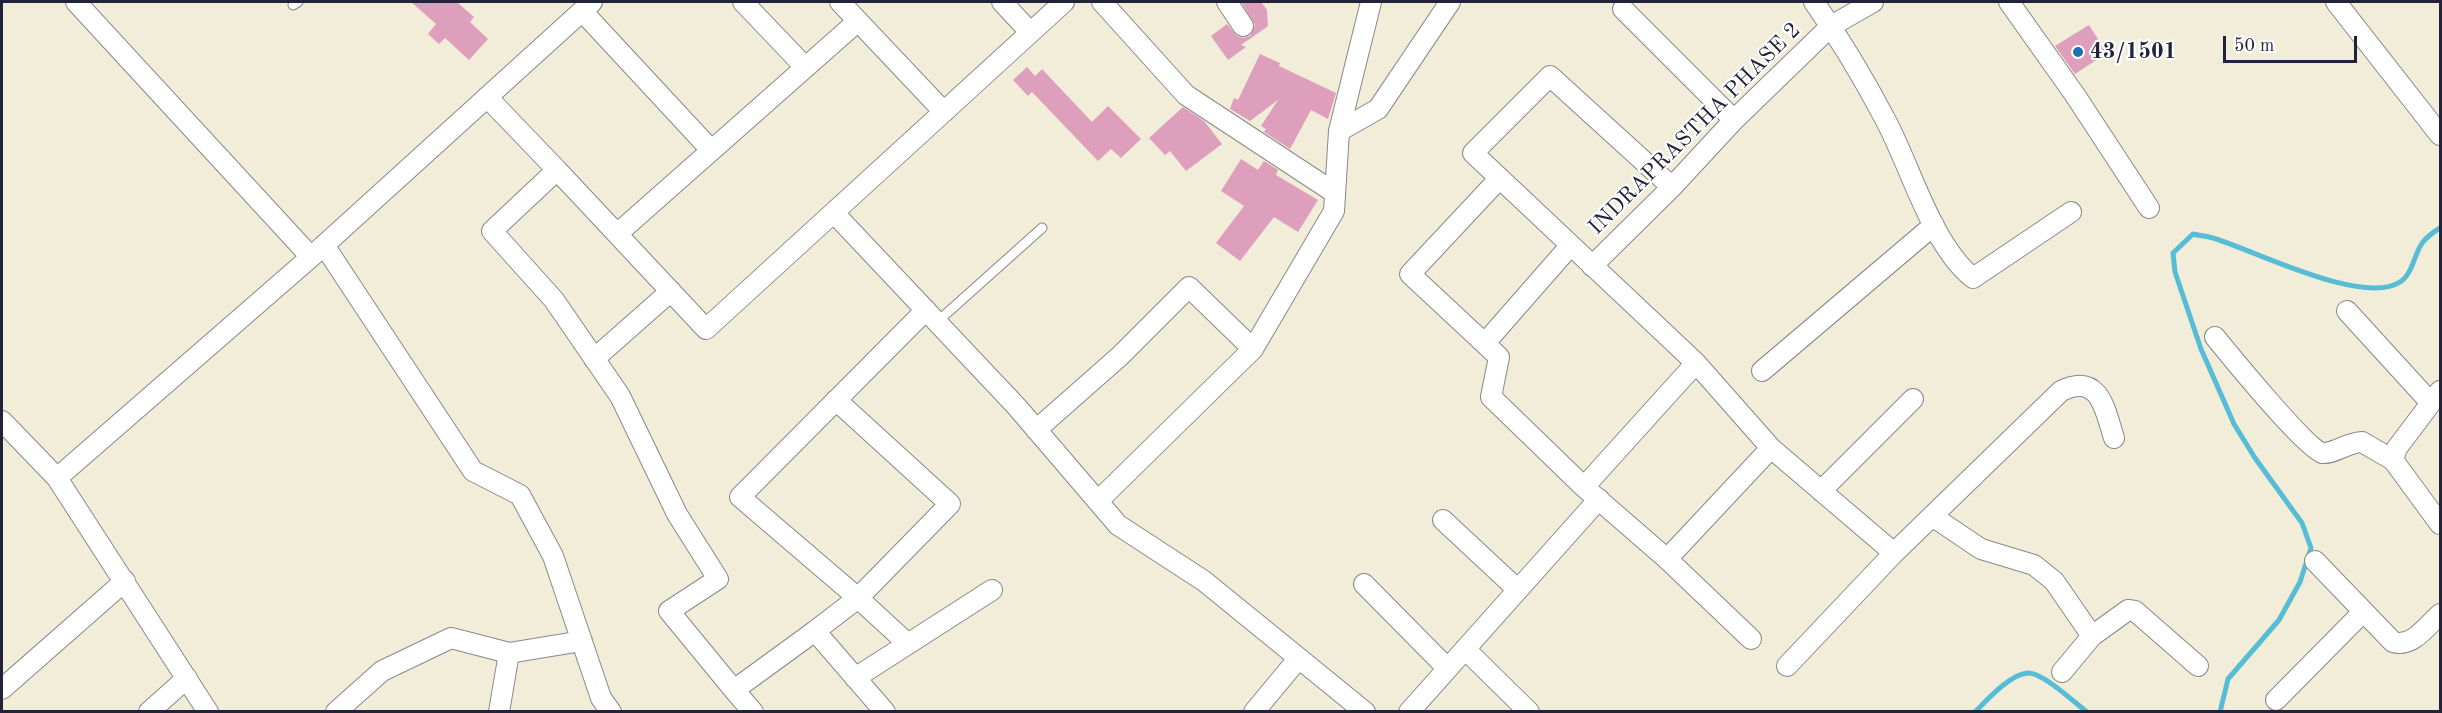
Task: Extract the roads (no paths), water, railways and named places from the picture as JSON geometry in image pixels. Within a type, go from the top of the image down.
[{"type":"street","points":[[76,2],[318,251],[473,471],[520,495],[553,556],[601,698],[611,711]]},
{"type":"street","points":[[743,2],[805,67]]},
{"type":"street","points":[[840,2],[944,111]]},
{"type":"street","points":[[1002,2],[1030,32]]},
{"type":"street","points":[[488,97],[706,329],[1064,2]]},
{"type":"street","points":[[1102,2],[1186,95],[1335,193]]},
{"type":"street","points":[[1227,2],[1243,26]]},
{"type":"street","points":[[1098,501],[1253,350],[1334,211],[1340,131],[1371,2]]},
{"type":"street","points":[[1340,131],[1378,109],[1450,2]]},
{"type":"street","points":[[1814,2],[1831,26],[1886,119],[1934,225],[1957,265],[1973,278],[2071,212]]},
{"type":"street","name":"INDRAPRASTHA PHASE 2","points":[[1592,266],[1672,187],[1734,120],[1831,26],[1873,2]]},
{"type":"street","points":[[2009,2],[2075,95],[2149,208]]},
{"type":"street","points":[[2336,2],[2440,135]]},
{"type":"street","points":[[57,478],[318,251],[587,6],[711,150]]},
{"type":"street","points":[[1623,9],[1734,120]]},
{"type":"street","points":[[617,234],[858,21]]},
{"type":"street","points":[[1672,187],[1550,76],[1473,153],[1696,363],[1771,448],[1894,553]]},
{"type":"street","points":[[557,170],[492,231],[554,300],[620,396],[677,514],[718,579],[669,611],[753,711]]},
{"type":"street","points":[[1499,179],[1410,274],[1499,357],[1491,397],[1751,639]]},
{"type":"street","points":[[834,213],[1036,430],[1118,525],[1204,581],[1365,711]]},
{"type":"street","points":[[1762,372],[1934,225]]},
{"type":"street","points":[[1485,343],[1570,246]]},
{"type":"street","points":[[1036,430],[1120,356],[1190,287],[1253,350]]},
{"type":"street","points":[[594,359],[671,291]]},
{"type":"street","points":[[2347,311],[2436,397],[2397,448],[2393,460]]},
{"type":"street","points":[[908,644],[740,497],[836,400],[931,316]]},
{"type":"street","points":[[2215,337],[2289,424],[2318,452],[2362,442],[2393,460],[2440,524]]},
{"type":"street","points":[[1408,711],[1518,590],[1696,363]]},
{"type":"street","points":[[1787,666],[1894,553],[2061,391],[2071,386],[2085,386],[2096,391],[2103,401],[2114,438]]},
{"type":"street","points":[[1821,491],[1912,399]]},
{"type":"street","points":[[734,690],[858,598],[950,504],[836,400]]},
{"type":"street","points":[[2,421],[57,478],[208,711]]},
{"type":"street","points":[[1667,559],[1771,448]]},
{"type":"street","points":[[1932,516],[1981,549],[2034,565],[2054,580],[2092,636]]},
{"type":"street","points":[[1443,520],[1518,590]]},
{"type":"street","points":[[2315,561],[2386,637],[2399,644],[2412,640],[2440,614]]},
{"type":"street","points":[[2,689],[125,581]]},
{"type":"street","points":[[1364,584],[1448,668]]},
{"type":"street","points":[[855,678],[992,590]]},
{"type":"street","points":[[2062,672],[2092,636],[2128,610],[2135,611],[2198,666]]},
{"type":"street","points":[[2276,700],[2362,612]]},
{"type":"street","points":[[814,630],[885,711]]},
{"type":"street","points":[[336,711],[382,671],[451,638],[509,654],[582,641]]},
{"type":"street","points":[[1464,649],[1529,711]]},
{"type":"street","points":[[499,711],[509,654]]},
{"type":"street","points":[[1254,711],[1298,659]]},
{"type":"street","points":[[149,711],[187,678]]},
{"type":"lane","points":[[931,316],[1042,228]]},
{"type":"waterway","points":[[2220,712],[2228,679],[2279,620],[2300,582],[2311,548],[2302,523],[2255,458],[2234,424],[2201,349],[2175,272],[2173,253],[2193,234],[2216,239],[2336,282],[2383,288],[2400,282],[2408,274],[2423,242],[2440,228]]},
{"type":"waterway","points":[[1975,712],[2006,683],[2021,674],[2028,673],[2041,677],[2087,712]]},
{"type":"place","name":"43/1501","points":[[2078,52]]}]
